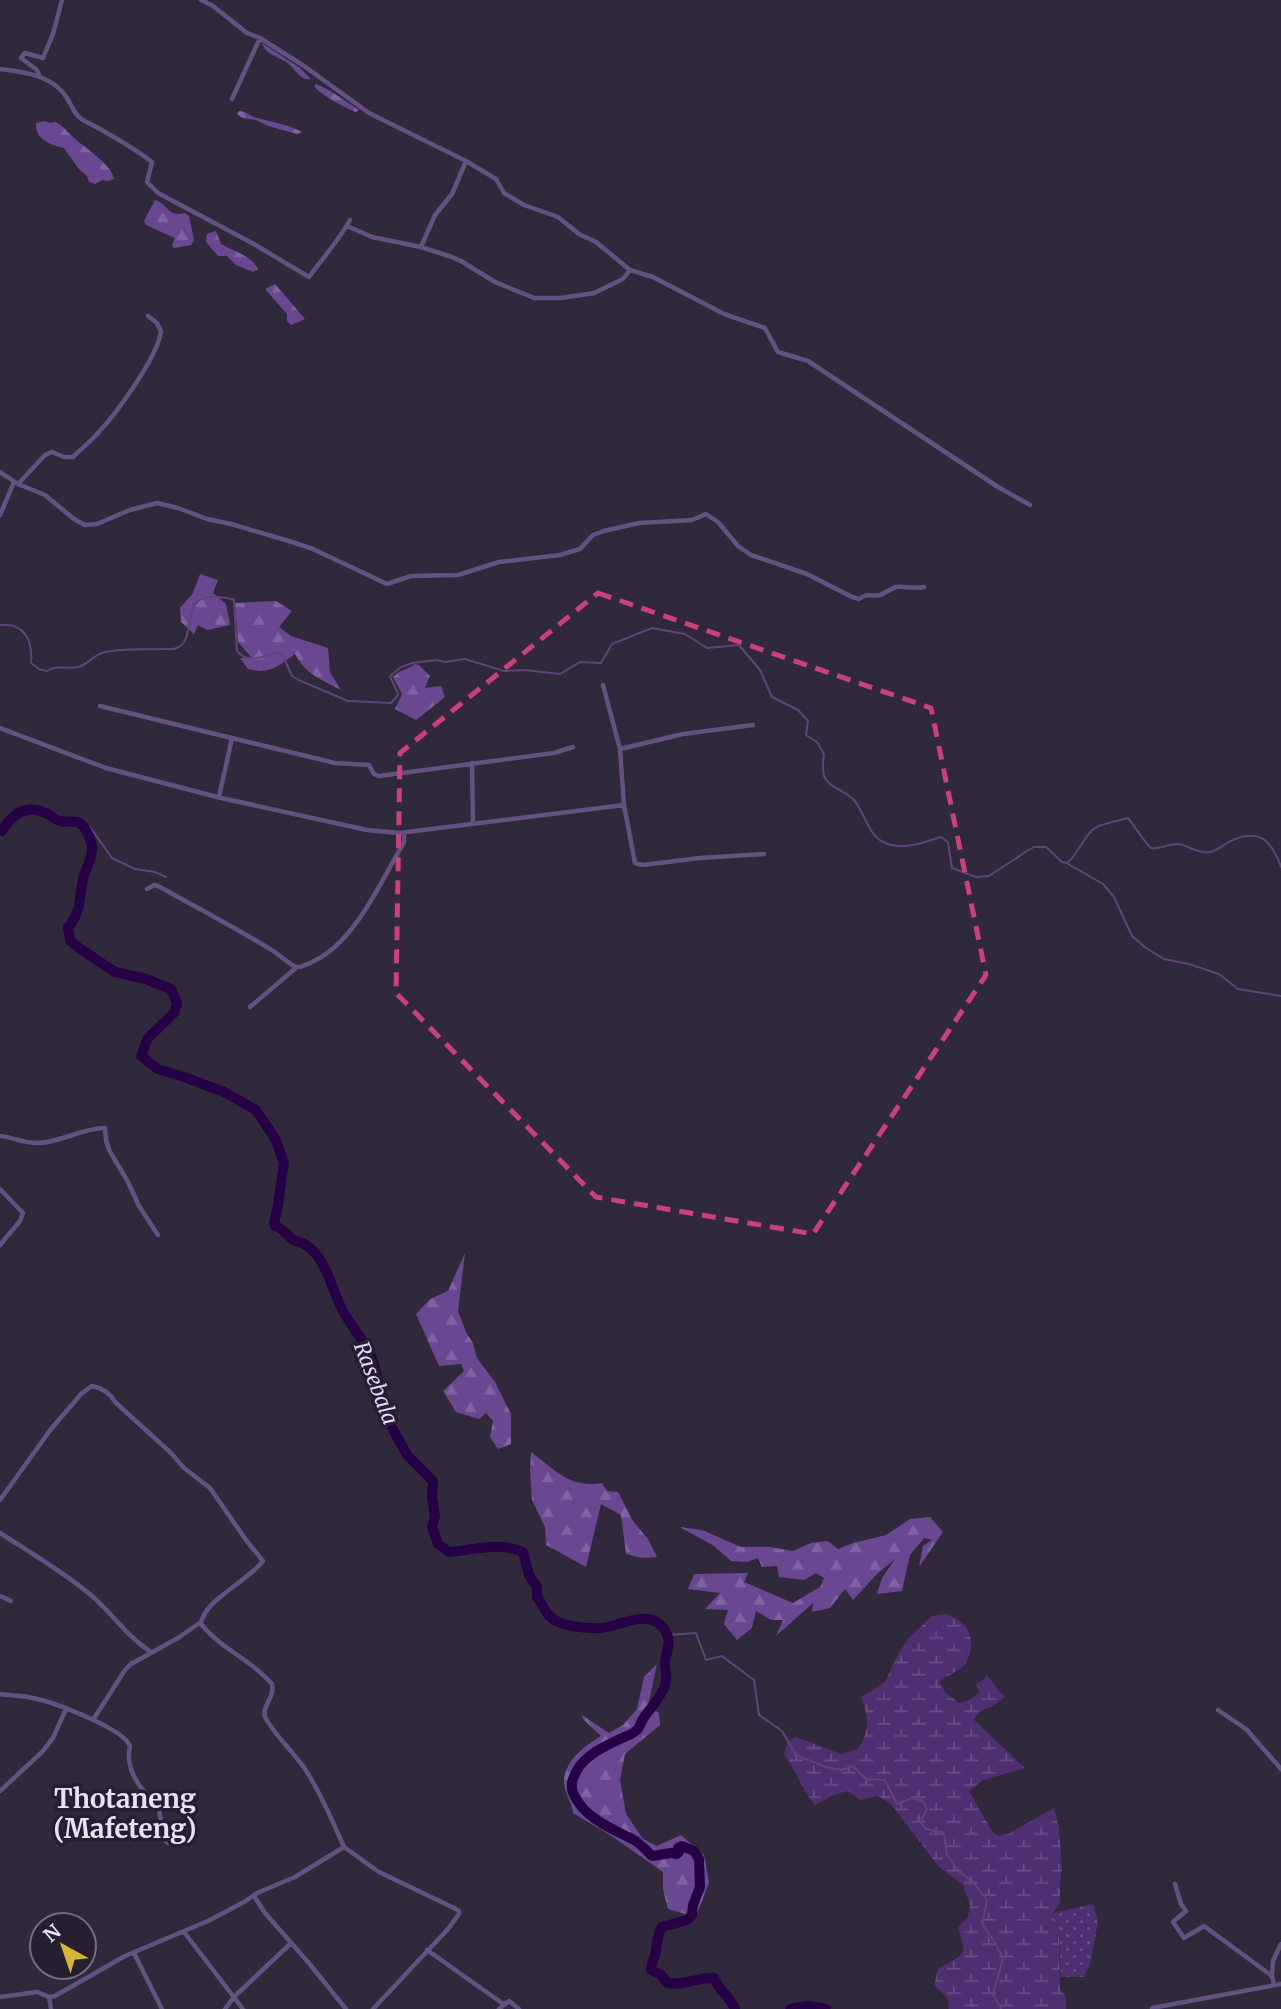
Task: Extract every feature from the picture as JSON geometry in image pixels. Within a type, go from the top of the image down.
[{"type":"street","points":[[38,75],[37,70],[21,58],[25,53],[30,53],[43,58],[62,0]]},
{"type":"street","points":[[201,0],[213,6],[247,33],[260,38],[304,66],[369,113],[466,161],[496,179],[504,193],[524,205],[558,217],[579,234],[596,242],[630,270],[653,277],[724,314],[765,328],[778,352],[808,361],[998,487],[1030,505]]},
{"type":"street","points":[[232,99],[260,38]]},
{"type":"street","points":[[0,69],[47,79],[66,96],[80,118],[135,149],[152,162],[147,182],[158,193],[309,277],[331,246],[342,236],[350,220]]},
{"type":"street","points":[[421,247],[435,215],[452,194],[466,161]]},
{"type":"street","points":[[347,226],[372,237],[421,247],[461,261],[495,282],[534,298],[561,298],[594,293],[623,279],[630,270]]},
{"type":"street","points":[[0,515],[16,483],[45,455],[51,452],[73,457],[100,431],[140,376],[160,338],[161,331],[157,323],[148,316]]},
{"type":"street","points":[[0,472],[16,483],[45,495],[85,525],[97,524],[130,510],[156,503],[313,549],[387,584],[411,576],[458,575],[499,562],[560,555],[580,549],[598,533],[639,523],[692,520],[706,514],[718,522],[738,546],[751,555],[807,574],[852,597],[859,599],[868,594],[882,594],[899,587],[924,587]]},
{"type":"street","points":[[604,685],[620,749],[624,805],[635,863],[643,865],[764,854]]},
{"type":"street","points":[[100,706],[335,763],[369,765],[374,774],[379,776],[554,753],[573,747]]},
{"type":"street","points":[[620,749],[684,734],[752,725]]},
{"type":"street","points":[[0,728],[106,768],[367,830],[404,832],[624,805]]},
{"type":"street","points":[[219,797],[232,738]]},
{"type":"street","points":[[472,763],[473,824]]},
{"type":"street","points":[[250,1007],[297,967],[323,957],[348,934],[404,842],[404,832]]},
{"type":"street","points":[[147,889],[158,887],[246,934],[297,967]]},
{"type":"street","points":[[0,1136],[37,1143],[60,1140],[94,1128],[105,1128],[109,1150],[158,1235]]},
{"type":"street","points":[[0,1189],[23,1213],[20,1222],[0,1245]]},
{"type":"street","points":[[0,1500],[51,1429],[82,1393],[93,1386],[111,1395],[115,1402],[184,1468],[211,1488],[263,1561],[252,1574],[211,1606],[201,1622],[178,1638],[139,1658],[125,1670],[93,1720]]},
{"type":"street","points":[[0,1532],[65,1574],[150,1652]]},
{"type":"street","points":[[0,1596],[11,1601]]},
{"type":"street","points":[[201,1622],[219,1643],[272,1684],[273,1695],[265,1708],[265,1717],[314,1784],[326,1804],[344,1847],[379,1872],[458,1911],[457,1919],[373,2009]]},
{"type":"street","points":[[0,1694],[35,1698],[66,1709],[109,1728],[129,1742],[130,1767],[142,1790],[158,1807],[166,1841],[172,1841]]},
{"type":"street","points":[[0,1791],[42,1752],[53,1738],[66,1709]]},
{"type":"street","points":[[1218,1710],[1246,1729],[1281,1769]]},
{"type":"street","points":[[0,1997],[37,1992],[49,1997],[65,1992],[125,1956],[184,1932],[305,1871],[344,1847]]},
{"type":"street","points":[[1175,1884],[1186,1911],[1173,1922],[1184,1938],[1204,1926],[1272,1976]]},
{"type":"street","points":[[254,1895],[265,1913],[346,2009]]},
{"type":"street","points":[[184,1932],[243,2009]]},
{"type":"street","points":[[225,2009],[234,1997],[291,1943]]},
{"type":"street","points":[[1274,1984],[1272,1965],[1281,1944]]},
{"type":"street","points":[[427,1950],[506,2003]]},
{"type":"street","points":[[134,1953],[162,2009]]},
{"type":"street","points":[[1152,2008],[1281,1984]]},
{"type":"street","points":[[49,1997],[51,2009]]},
{"type":"street","points":[[499,2009],[509,2001],[519,2009]]},
{"type":"street","points":[[1174,2004],[1180,2009]]},
{"type":"highlighted area","points":[[598,593],[931,708],[986,975],[813,1234],[596,1197],[396,993],[400,753]]},
{"type":"green space","points":[[262,43],[300,68],[311,79],[301,77],[289,64],[266,51]]},
{"type":"green space","points":[[316,84],[359,110],[356,112],[334,101],[317,90],[314,86]]},
{"type":"green space","points":[[239,111],[302,132],[297,134],[242,118],[237,114]]},
{"type":"green space","points":[[44,121],[62,126],[108,167],[114,179],[95,184],[89,182],[64,148],[49,143],[38,134],[36,123]]},
{"type":"green space","points":[[155,200],[175,214],[185,213],[189,216],[194,240],[191,245],[174,248],[172,245],[175,238],[146,225],[144,221]]},
{"type":"green space","points":[[216,231],[221,244],[246,257],[258,269],[253,272],[236,265],[227,256],[218,256],[206,242],[207,234]]},
{"type":"green space","points":[[275,284],[305,319],[291,325],[287,321],[287,314],[265,289]]},
{"type":"green space","points":[[200,574],[218,580],[213,593],[226,604],[230,625],[207,630],[198,625],[194,634],[181,622],[180,608],[193,593]]},
{"type":"green space","points":[[276,601],[292,611],[279,627],[291,636],[328,648],[330,672],[341,690],[309,672],[295,654],[268,670],[248,669],[240,658],[252,658],[238,642],[235,603]]},
{"type":"green space","points":[[414,664],[419,665],[430,676],[425,688],[441,686],[445,697],[416,720],[395,709],[402,694],[393,677]]},
{"type":"green space","points":[[465,1253],[458,1311],[477,1358],[495,1382],[511,1414],[511,1444],[498,1449],[490,1437],[493,1421],[486,1413],[479,1419],[456,1412],[443,1391],[464,1371],[461,1364],[439,1366],[416,1314],[430,1299],[448,1291]]},
{"type":"green space","points":[[531,1452],[571,1480],[590,1484],[602,1483],[607,1491],[618,1492],[657,1557],[642,1558],[626,1554],[621,1515],[601,1504],[586,1567],[546,1545],[545,1527],[532,1500]]},
{"type":"green space","points":[[930,1517],[943,1532],[919,1567],[923,1546],[932,1540],[924,1538],[910,1555],[902,1591],[877,1594],[882,1578],[895,1559],[853,1600],[845,1589],[830,1608],[812,1612],[813,1603],[776,1636],[783,1620],[771,1620],[756,1611],[752,1628],[737,1640],[724,1624],[728,1610],[705,1609],[720,1593],[688,1589],[694,1574],[748,1573],[744,1582],[793,1603],[820,1587],[824,1578],[816,1573],[804,1580],[779,1577],[777,1566],[762,1567],[758,1558],[746,1562],[731,1561],[714,1546],[680,1527],[702,1530],[741,1547],[770,1547],[793,1551],[811,1543],[828,1541],[838,1549],[886,1535],[910,1519]]},
{"type":"green space","points":[[946,1614],[966,1626],[971,1637],[971,1650],[962,1667],[939,1682],[946,1693],[959,1703],[970,1700],[979,1692],[976,1684],[987,1675],[1005,1696],[981,1711],[974,1720],[1025,1768],[983,1780],[969,1791],[992,1831],[998,1836],[1008,1834],[1054,1808],[1059,1828],[1062,1867],[1060,1903],[1053,1913],[1059,1929],[1060,1989],[1066,1997],[1066,2009],[949,2009],[948,1999],[934,1985],[938,1969],[959,1957],[964,1950],[958,1927],[968,1917],[970,1905],[963,1885],[939,1867],[891,1804],[878,1796],[860,1800],[848,1791],[815,1805],[784,1754],[788,1741],[796,1737],[841,1754],[858,1749],[867,1723],[861,1697],[885,1682],[909,1638],[932,1616]]},
{"type":"green space","points":[[657,1664],[648,1706],[659,1713],[660,1725],[625,1754],[620,1780],[626,1814],[643,1839],[657,1846],[681,1835],[704,1855],[709,1882],[696,1917],[668,1909],[663,1889],[663,1872],[573,1813],[564,1784],[572,1759],[601,1736],[582,1715],[609,1733],[623,1725],[637,1709],[644,1677]]},
{"type":"green space","points":[[1093,1904],[1098,1921],[1091,1961],[1084,1977],[1061,1977],[1059,1929],[1053,1913]]},
{"type":"waterway","points":[[0,625],[21,630],[29,641],[31,663],[47,671],[78,667],[109,651],[177,648],[187,636],[196,603],[203,598],[227,598],[234,600],[237,651],[241,655],[256,658],[277,652],[283,656],[292,676],[301,681],[348,701],[391,703],[398,695],[390,676],[401,667],[413,663],[465,659],[504,671],[560,674],[580,662],[601,663],[612,644],[652,628],[685,634],[707,648],[739,645],[760,670],[772,697],[798,710],[808,721],[806,735],[817,742],[824,754],[823,771],[826,780],[854,800],[873,833],[883,842],[904,846],[941,837],[948,842],[952,868],[976,877],[989,876],[1034,847],[1046,847],[1062,862],[1067,863],[1095,828],[1128,818],[1151,848],[1178,844],[1209,852],[1243,837],[1258,837],[1269,844],[1281,867]]},
{"type":"waterway","name":"Rasebala","points":[[0,830],[2,831],[15,815],[26,810],[39,810],[56,820],[81,824],[91,842],[92,854],[77,913],[68,928],[70,940],[115,972],[146,979],[171,989],[177,1003],[174,1013],[148,1038],[141,1056],[158,1069],[224,1092],[256,1110],[276,1140],[284,1163],[275,1226],[313,1251],[328,1276],[343,1311],[368,1350],[380,1386],[382,1409],[407,1455],[433,1481],[435,1516],[432,1527],[438,1544],[449,1552],[486,1547],[505,1547],[523,1552],[529,1575],[537,1587],[537,1597],[549,1616],[561,1623],[596,1628],[647,1619],[661,1625],[666,1632],[669,1643],[665,1662],[666,1681],[662,1693],[636,1731],[585,1759],[572,1781],[572,1789],[579,1803],[591,1816],[635,1840],[652,1856],[677,1854],[678,1848],[682,1846],[694,1851],[699,1859],[700,1887],[692,1915],[687,1920],[662,1927],[651,1970],[661,1975],[667,1983],[714,1978],[735,2009]]},
{"type":"waterway","points":[[84,826],[90,827],[112,858],[135,869],[166,877]]},
{"type":"waterway","points":[[1068,864],[1103,884],[1114,897],[1132,936],[1146,948],[1164,959],[1219,974],[1238,989],[1281,996]]},
{"type":"waterway","points":[[668,1635],[696,1633],[706,1660],[722,1656],[754,1680],[759,1715],[782,1731],[796,1755],[826,1767],[842,1770],[853,1766],[866,1779],[885,1780],[897,1804],[912,1798],[923,1801],[927,1809],[920,1822],[926,1829],[944,1833],[947,1855],[987,1900],[982,1924],[1003,1958],[993,1994],[1001,2009]]},
{"type":"waterway","name":"Rasebala","points":[[790,2009],[808,2006],[826,2009]]},
{"type":"district","name":"Thotaneng (Mafeteng)","points":[[125,1812]]}]
